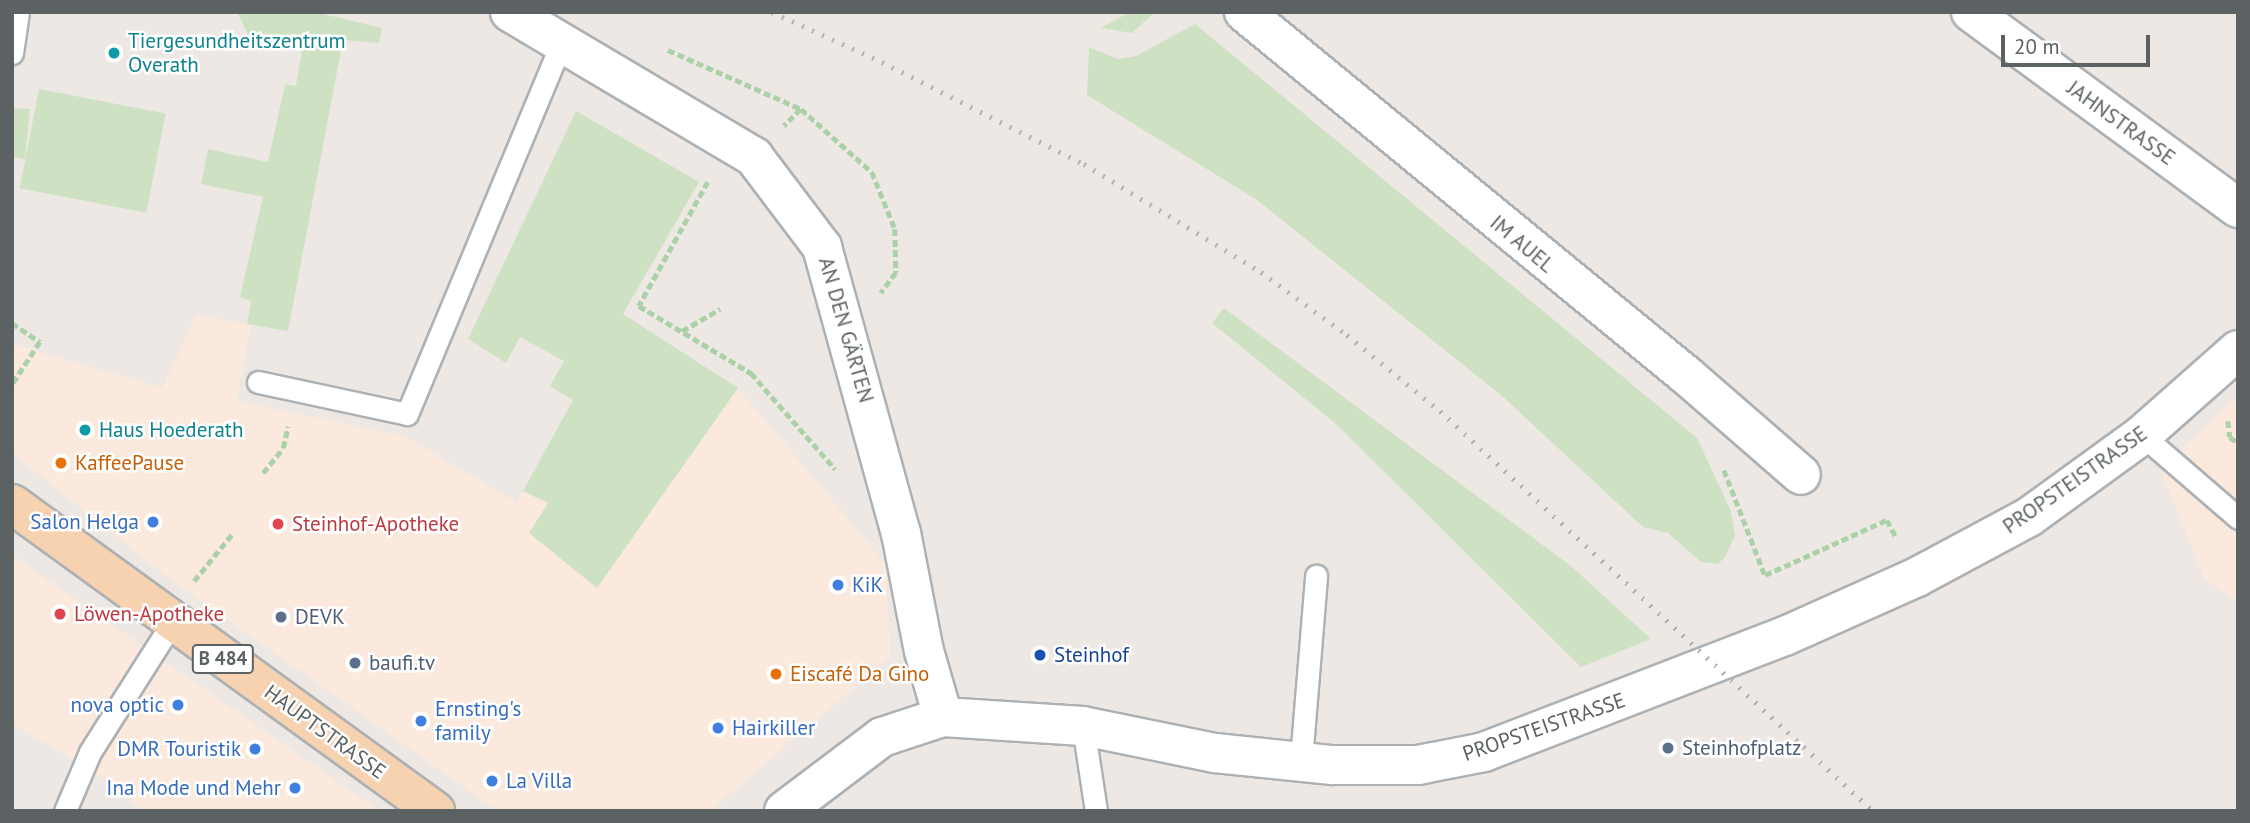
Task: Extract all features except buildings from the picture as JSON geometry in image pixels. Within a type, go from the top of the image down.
[{"type":"main road","name":"HAUPTSTRASSE","points":[[12,504],[435,811]]},
{"type":"street","name":"AN DEN GÄRTEN","points":[[510,12],[754,157],[822,247],[849,336],[943,717]]},
{"type":"street","name":"IM AUEL","points":[[1244,12],[1636,338],[1686,375],[1801,475]]},
{"type":"street","name":"JAHNSTRASSE","points":[[1971,12],[2238,208]]},
{"type":"street","name":"PROPSTEISTRASSE","points":[[785,810],[882,737],[943,717],[1083,726],[1215,753],[1301,760],[1418,765],[1484,752],[1685,677],[1917,577],[2029,517],[2142,435],[2238,349]]},
{"type":"lane","points":[[12,53],[18,12]]},
{"type":"lane","points":[[258,382],[407,414],[562,41]]},
{"type":"lane","points":[[2142,435],[2238,518]]},
{"type":"lane","points":[[1301,760],[1316,576]]},
{"type":"lane","points":[[65,811],[90,752],[169,620]]},
{"type":"lane","points":[[1083,726],[1096,811]]},
{"type":"path","points":[[801,109],[872,172],[895,229],[897,272],[849,336]]},
{"type":"path","points":[[698,172],[709,179],[639,306],[751,373],[841,475]]},
{"type":"path","points":[[681,332],[720,309]]},
{"type":"path","points":[[12,323],[40,342],[12,385]]},
{"type":"path","points":[[263,473],[283,448],[297,392]]},
{"type":"path","points":[[2227,418],[2230,437],[2238,443]]},
{"type":"path","points":[[1721,462],[1766,575],[1876,526]]},
{"type":"path","points":[[169,620],[233,533]]},
{"type":"shaded area","points":[[196,315],[251,325],[237,401],[404,436],[516,502],[523,491],[548,503],[530,534],[597,587],[738,388],[886,564],[890,657],[710,811],[498,811],[166,576],[12,453],[12,344],[162,388]]},
{"type":"shaded area","points":[[2238,394],[2238,603],[2204,578],[2161,470]]},
{"type":"shaded area","points":[[12,555],[380,811],[144,811],[104,779],[12,723]]},
{"type":"green space","points":[[237,12],[315,12],[382,28],[379,43],[343,40],[288,331],[247,324],[251,301],[240,297],[263,197],[201,184],[208,149],[268,162],[285,84],[296,86],[303,44],[248,34]]},
{"type":"green space","points":[[1130,12],[1155,12],[1132,33],[1100,28]]},
{"type":"green space","points":[[1195,24],[1697,438],[1731,511],[1735,536],[1725,557],[1718,564],[1701,562],[1668,533],[1643,527],[1501,395],[1257,200],[1087,95],[1089,47],[1118,59],[1136,56]]},
{"type":"green space","points":[[39,89],[166,114],[146,213],[20,188]]},
{"type":"green space","points":[[12,108],[30,109],[25,159],[12,157]]},
{"type":"green space","points":[[576,111],[699,182],[623,314],[738,388],[597,588],[529,533],[548,503],[523,491],[573,400],[550,386],[564,361],[520,337],[506,363],[468,339]]},
{"type":"green space","points":[[1224,308],[1571,566],[1651,639],[1581,667],[1336,424],[1212,323]]},
{"type":"railway","points":[[772,12],[882,62],[1084,164],[1261,272],[1347,335],[1440,411],[1873,811]]},
{"type":"place","name":"Tiergesundheitszentrum Overath","points":[[114,53]]},
{"type":"place","name":"Haus Hoederath","points":[[85,430]]},
{"type":"place","name":"KaffeePause","points":[[61,463]]},
{"type":"place","name":"Salon Helga","points":[[153,522]]},
{"type":"place","name":"Steinhof-Apotheke","points":[[278,524]]},
{"type":"place","name":"KiK","points":[[838,585]]},
{"type":"place","name":"Löwen-Apotheke","points":[[60,614]]},
{"type":"place","name":"DEVK","points":[[281,617]]},
{"type":"place","name":"Steinhof","points":[[1040,655]]},
{"type":"place","name":"baufi.tv","points":[[355,663]]},
{"type":"place","name":"Eiscafé Da Gino","points":[[776,674]]},
{"type":"place","name":"nova optic","points":[[178,705]]},
{"type":"place","name":"Ernsting's family","points":[[421,721]]},
{"type":"place","name":"Hairkiller","points":[[718,728]]},
{"type":"place","name":"Steinhofplatz","points":[[1668,748]]},
{"type":"place","name":"DMR Touristik","points":[[255,749]]},
{"type":"place","name":"La Villa","points":[[492,781]]},
{"type":"place","name":"Ina Mode und Mehr","points":[[295,788]]}]
